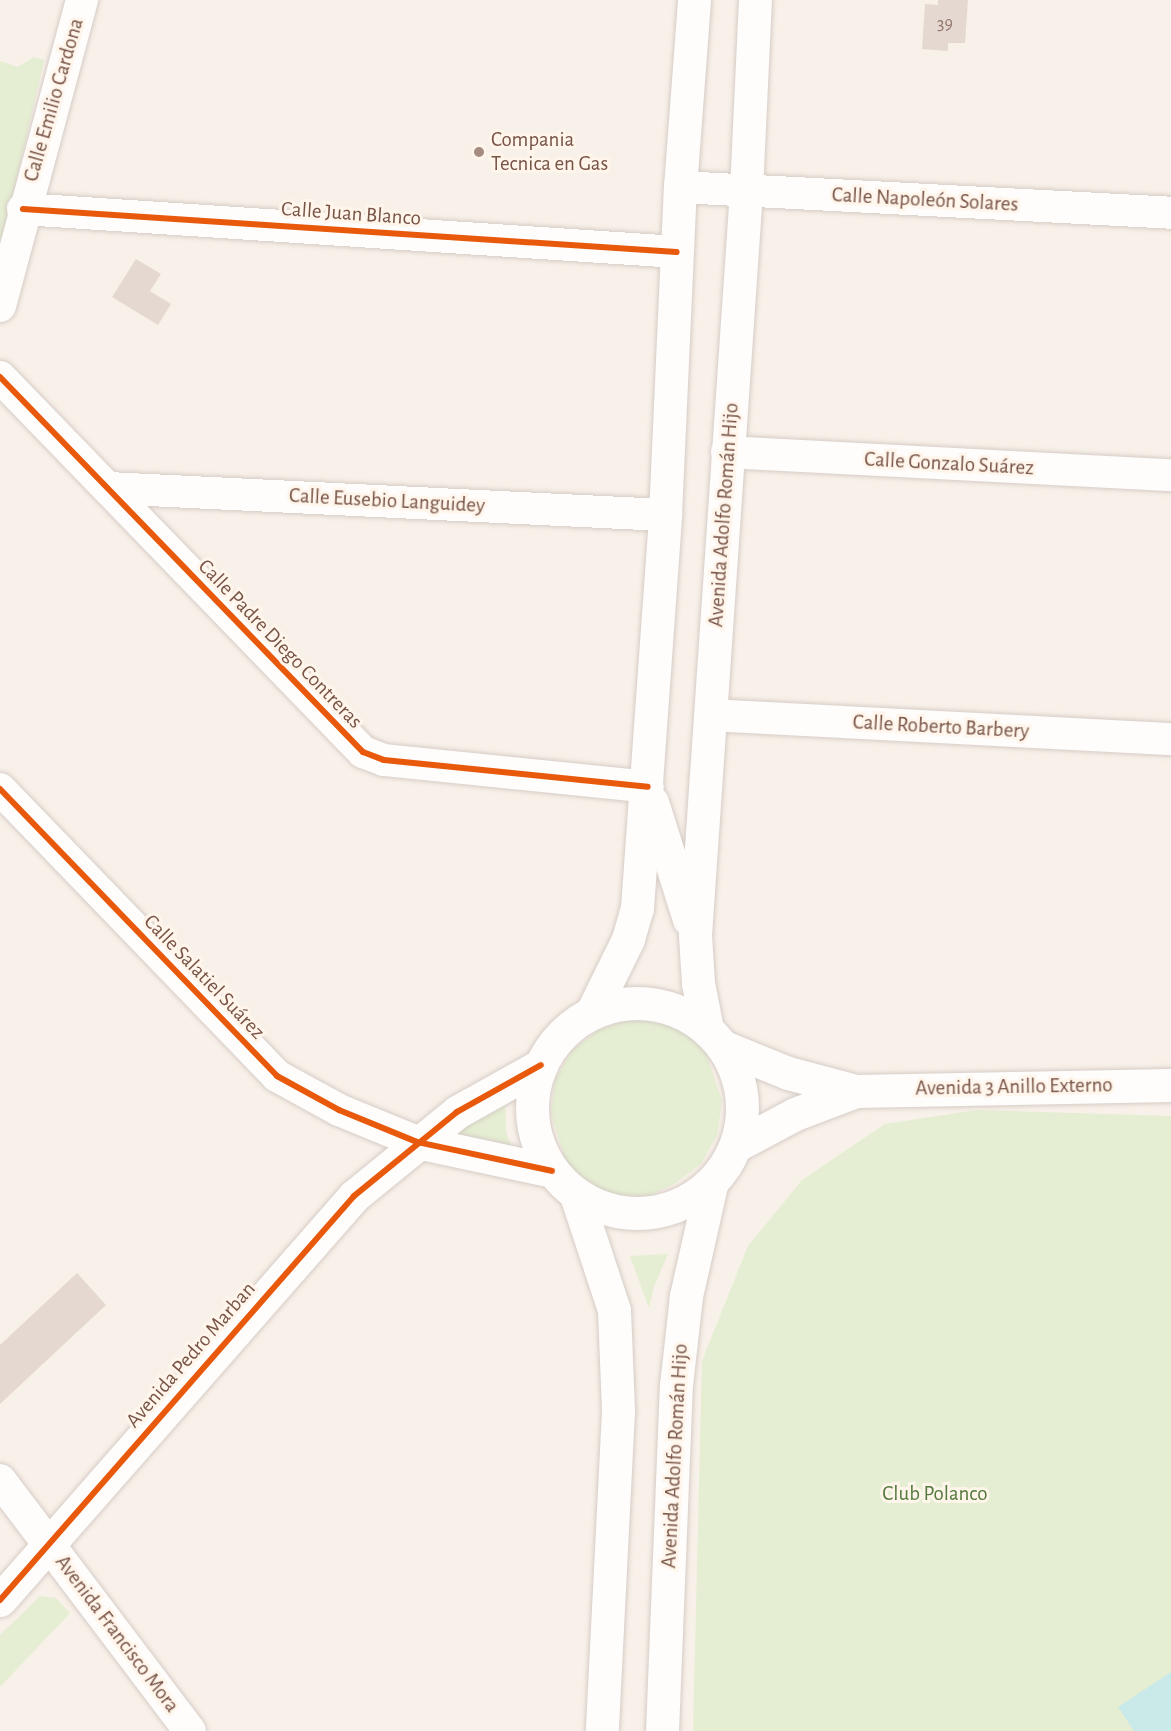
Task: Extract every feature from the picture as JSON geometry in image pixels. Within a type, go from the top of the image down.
[{"type":"main road","points":[[592,1012],[628,939],[637,908],[648,787],[665,515],[680,187],[694,0]]},
{"type":"main road","name":"Avenida Adolfo Román Hijo","points":[[716,1038],[694,935],[746,190],[755,0]]},
{"type":"main road","points":[[648,787],[694,935]]},
{"type":"main road","points":[[621,1004],[652,1004],[681,1012],[716,1038],[738,1078],[741,1100],[737,1145],[711,1185],[681,1205],[645,1214],[609,1211],[576,1195],[552,1171],[538,1146],[532,1119],[533,1091],[541,1065],[565,1031],[592,1012],[621,1004]]},
{"type":"main road","name":"Avenida 3 Anillo Externo","points":[[716,1038],[788,1073],[856,1091],[1171,1085]]},
{"type":"main road","name":"Avenida Pedro Marban","points":[[0,1600],[301,1253],[354,1197],[417,1142],[504,1083],[541,1065]]},
{"type":"main road","name":"Avenida 3 Anillo Externo","points":[[737,1145],[795,1114],[856,1091]]},
{"type":"main road","points":[[417,1142],[552,1171]]},
{"type":"main road","name":"Avenida Adolfo Román Hijo","points":[[662,1731],[676,1385],[686,1296],[711,1185]]},
{"type":"main road","points":[[576,1195],[614,1310],[618,1411],[602,1731]]},
{"type":"street","name":"Calle Emilio Cardona","points":[[0,306],[23,209],[82,0]]},
{"type":"street","name":"Calle Napoleón Solares","points":[[680,187],[1171,213]]},
{"type":"street","name":"Calle Juan Blanco","points":[[23,209],[677,252]]},
{"type":"street","name":"Calle Padre Diego Contreras","points":[[0,377],[363,752],[384,760],[648,787]]},
{"type":"street","name":"Calle Gonzalo Suárez","points":[[728,452],[1171,475]]},
{"type":"street","name":"Calle Eusebio Languidey","points":[[108,488],[665,515]]},
{"type":"street","name":"Calle Roberto Barbery","points":[[711,715],[1171,739]]},
{"type":"street","name":"Calle Salatiel Suárez","points":[[0,789],[277,1076],[339,1110],[417,1142]]},
{"type":"street","name":"Avenida Francisco Mora","points":[[0,1480],[190,1731]]},
{"type":"green space","points":[[34,57],[44,60],[0,251],[0,61],[18,67]]},
{"type":"green space","points":[[635,1018],[683,1030],[706,1053],[722,1101],[717,1135],[701,1164],[674,1184],[644,1198],[610,1197],[584,1183],[566,1164],[551,1113],[555,1080],[572,1050],[598,1030]]},
{"type":"green space","points":[[505,1099],[506,1132],[511,1146],[458,1134],[455,1130]]},
{"type":"green space","name":"Club Polanco","points":[[977,1110],[1171,1116],[1171,1731],[693,1731],[702,1361],[748,1246],[802,1180],[885,1124]]},
{"type":"green space","points":[[668,1254],[654,1287],[649,1308],[630,1256]]},
{"type":"green space","points":[[40,1596],[56,1598],[70,1613],[0,1687],[0,1635]]},
{"type":"water","points":[[1171,1672],[1171,1731],[1134,1731],[1118,1707]]},
{"type":"building","points":[[938,0],[968,0],[965,43],[948,43],[948,51],[922,49],[925,4],[938,5]]},
{"type":"building","points":[[136,259],[161,274],[150,291],[171,304],[158,325],[112,297]]},
{"type":"building","points":[[77,1273],[106,1305],[0,1404],[0,1345]]},
{"type":"cycle path","points":[[23,209],[677,252]]},
{"type":"cycle path","points":[[0,377],[363,752],[384,760],[648,787]]},
{"type":"cycle path","points":[[0,789],[277,1076],[339,1110],[417,1142],[552,1171]]},
{"type":"cycle path","points":[[0,1600],[354,1196],[457,1112],[541,1065]]},
{"type":"place","name":"Compania Tecnica en Gas","points":[[479,152]]}]
